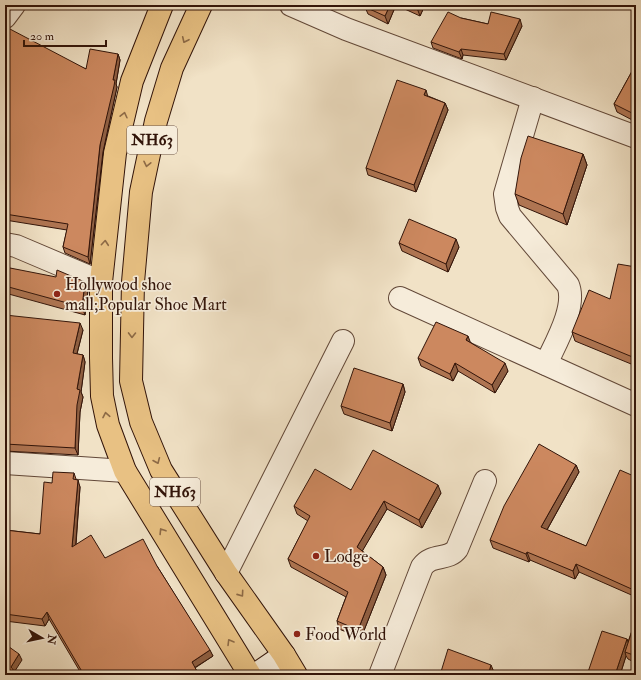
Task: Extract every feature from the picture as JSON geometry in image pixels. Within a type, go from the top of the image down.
[{"type":"highway","name":"NH63","points":[[162,5],[132,81],[115,153],[101,282],[102,396],[108,425],[125,471],[250,675]]},
{"type":"highway","name":"NH63","points":[[201,5],[172,68],[156,121],[141,192],[133,282],[131,381],[141,422],[161,470],[226,573],[284,655],[296,675]]},
{"type":"street","points":[[5,17],[14,5]]},
{"type":"street","points":[[291,5],[346,29],[636,137]]},
{"type":"street","points":[[533,98],[505,194],[510,216],[568,286],[571,292],[570,311],[546,364]]},
{"type":"street","points":[[5,244],[16,246],[101,282]]},
{"type":"street","points":[[400,298],[636,405]]},
{"type":"street","points":[[226,573],[343,341]]},
{"type":"street","points":[[5,463],[125,471]]},
{"type":"street","points":[[380,675],[422,567],[426,561],[450,554],[457,549],[485,481]]},
{"type":"street","points":[[255,675],[284,655]]},
{"type":"building","points":[[365,5],[390,5],[385,16],[365,7]]},
{"type":"building","points":[[410,5],[419,5],[417,8]]},
{"type":"building","points":[[448,12],[461,18],[488,24],[491,12],[520,19],[504,54],[461,49],[459,52],[431,42]]},
{"type":"building","points":[[8,28],[86,69],[90,49],[118,54],[113,80],[115,80],[114,86],[100,145],[88,257],[63,247],[68,224],[5,214],[5,35]]},
{"type":"building","points":[[636,64],[636,115],[614,104]]},
{"type":"building","points":[[397,80],[426,90],[424,95],[445,103],[414,185],[366,168]]},
{"type":"building","points":[[528,136],[583,154],[563,214],[515,194],[521,158]]},
{"type":"building","points":[[409,219],[456,239],[446,264],[399,243]]},
{"type":"building","points":[[618,264],[636,267],[635,358],[572,332],[589,290],[610,299]]},
{"type":"building","points":[[5,267],[56,277],[57,270],[85,282],[82,307],[5,286]]},
{"type":"building","points":[[5,315],[80,323],[73,353],[83,355],[77,389],[80,390],[77,405],[75,448],[5,444]]},
{"type":"building","points":[[436,322],[468,336],[466,340],[505,363],[492,385],[455,363],[450,374],[418,358]]},
{"type":"building","points":[[354,368],[403,384],[390,423],[341,406]]},
{"type":"building","points":[[539,444],[576,465],[541,527],[586,546],[620,470],[636,477],[636,591],[576,564],[573,571],[527,552],[526,554],[490,540],[504,506]]},
{"type":"building","points":[[373,450],[438,485],[419,520],[384,501],[357,547],[383,567],[358,630],[337,621],[348,592],[288,559],[310,516],[294,506],[315,469],[351,490]]},
{"type":"building","points":[[53,472],[74,473],[73,479],[78,480],[72,547],[91,535],[105,558],[143,539],[157,566],[210,650],[192,662],[199,675],[84,675],[47,612],[42,619],[5,614],[5,530],[40,534],[44,482],[52,483]]},
{"type":"building","points":[[636,619],[636,656],[625,652]]},
{"type":"building","points":[[602,631],[627,639],[615,675],[587,675]]},
{"type":"building","points":[[5,644],[19,654],[11,667],[17,675],[5,675]]},
{"type":"building","points":[[448,649],[491,665],[488,675],[440,675]]},
{"type":"place","name":"Hollywood shoe mall;Popular Shoe Mart","points":[[57,294]]},
{"type":"place","name":"Lodge","points":[[316,556]]},
{"type":"place","name":"Food World","points":[[297,634]]}]
